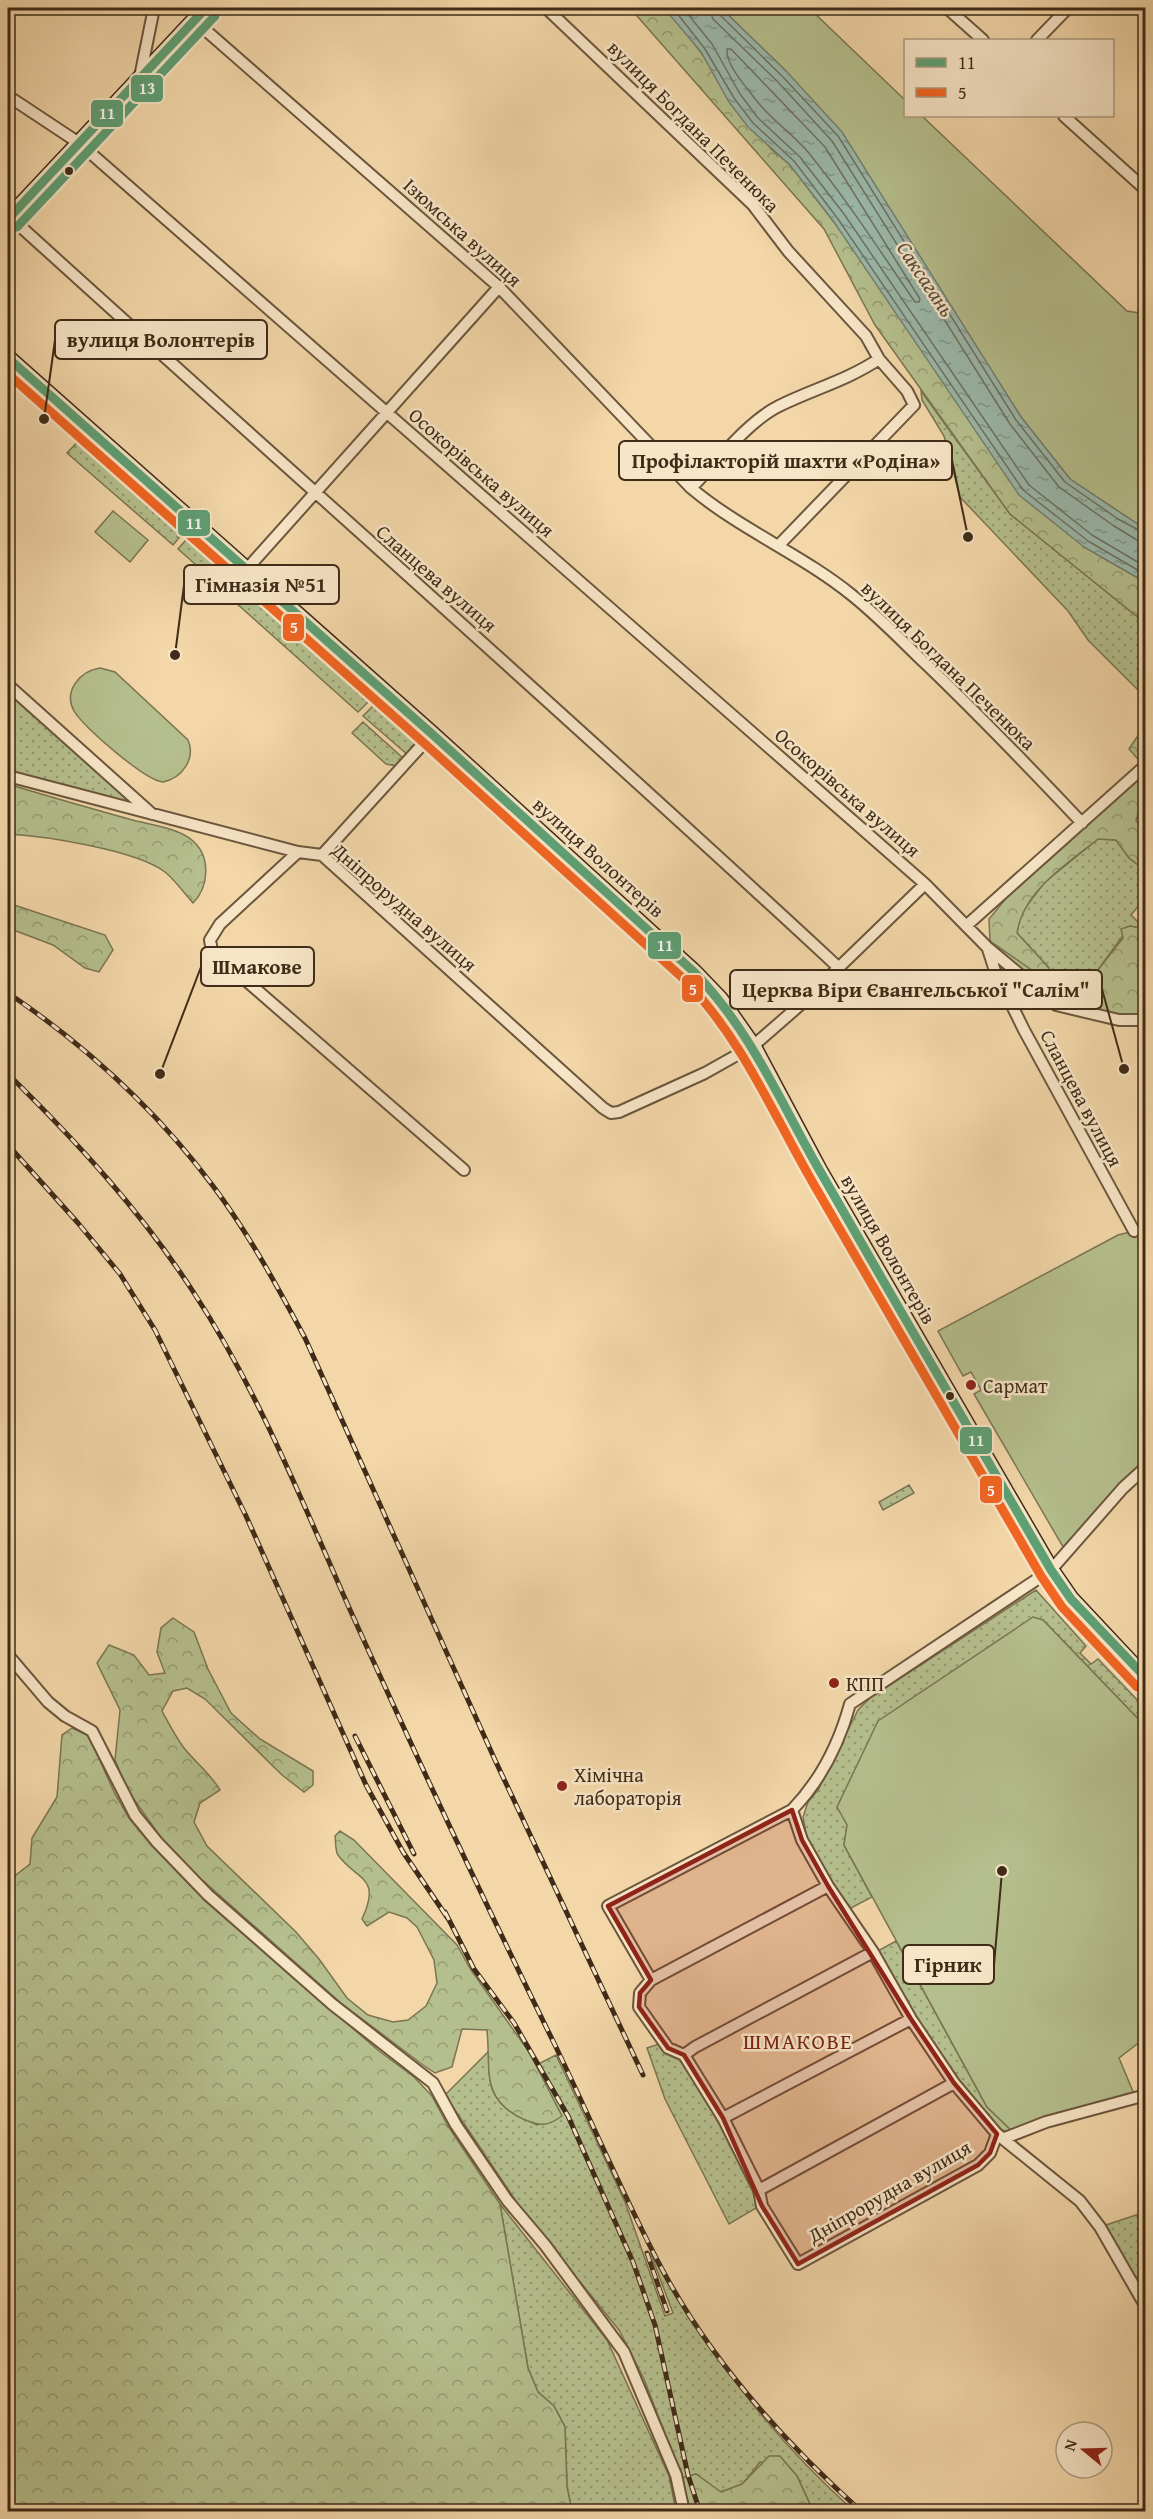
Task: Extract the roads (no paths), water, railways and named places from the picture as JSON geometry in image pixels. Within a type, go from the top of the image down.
[{"type":"street","points":[[139,80],[153,8]]},
{"type":"street","points":[[9,218],[206,8]]},
{"type":"street","name":"вулиця Богдана Печенюка","points":[[546,8],[753,205],[788,251],[866,336],[879,359],[907,391],[914,405],[779,545]]},
{"type":"street","points":[[948,8],[982,39]]},
{"type":"street","points":[[1038,39],[1068,8]]},
{"type":"street","name":"Ізюмська вулиця","points":[[194,20],[499,287],[691,488]]},
{"type":"street","name":"Осокорівська вулиця","points":[[8,96],[79,143],[925,884]]},
{"type":"street","points":[[1065,117],[1146,190]]},
{"type":"street","name":"Сланцева вулиця","points":[[9,218],[314,494],[605,750],[839,968]]},
{"type":"street","points":[[246,570],[499,287]]},
{"type":"street","name":"вулиця Волонтерів","points":[[8,358],[432,734],[694,972],[720,999],[753,1046],[819,1170],[1051,1570],[1071,1599],[1146,1679]]},
{"type":"street","points":[[691,488],[758,420],[778,406],[840,382],[879,359]]},
{"type":"street","name":"вулиця Богдана Печенюка","points":[[691,488],[710,504],[779,545],[873,613],[1000,735],[1082,823]]},
{"type":"street","points":[[8,685],[155,816]]},
{"type":"street","points":[[322,855],[432,734]]},
{"type":"street","points":[[966,926],[1146,765]]},
{"type":"street","name":"Дніпрорудна вулиця","points":[[8,776],[298,852],[322,855],[611,1113],[619,1112],[705,1073],[753,1046]]},
{"type":"street","points":[[298,852],[220,924],[210,939],[212,951],[464,1170]]},
{"type":"street","points":[[753,1046],[839,968],[925,884]]},
{"type":"street","name":"Сланцева вулиця","points":[[925,884],[987,947],[1056,1005],[1119,1020],[1146,1020]]},
{"type":"street","name":"Сланцева вулиця","points":[[987,947],[995,971],[1024,1030],[1134,1231]]},
{"type":"street","points":[[828,1886],[651,1980],[608,1906],[792,1810],[814,1787],[843,1729],[850,1704],[1051,1570],[1123,1488],[1146,1467]]},
{"type":"street","points":[[8,1655],[48,1702],[65,1716],[92,1731],[135,1815],[157,1842],[208,1894],[332,2004],[433,2083],[456,2125],[507,2200],[544,2245],[624,2352],[676,2475],[684,2511]]},
{"type":"street","name":"Дніпрорудна вулиця","points":[[792,1810],[802,1840],[828,1886],[873,1952],[911,2019],[954,2084],[1001,2136],[1080,2201],[1100,2227],[1146,2307]]},
{"type":"street","points":[[684,2055],[873,1952]]},
{"type":"street","name":"Дніпрорудна вулиця","points":[[651,1980],[640,1993],[639,2007],[668,2048],[684,2055],[723,2118],[759,2190],[762,2206],[798,2264],[978,2165],[990,2153],[1001,2136]]},
{"type":"street","points":[[723,2118],[911,2019]]},
{"type":"street","points":[[759,2190],[954,2084]]},
{"type":"street","points":[[1001,2136],[1146,2095]]},
{"type":"water","name":"Саксагань","points":[[664,8],[721,8],[787,72],[842,132],[1021,417],[1070,479],[1145,529],[1145,582],[1084,547],[1019,495],[834,222],[790,165],[748,127],[729,102],[701,52]]},
{"type":"railway","points":[[8,993],[92,1057],[144,1106],[213,1186],[262,1260],[305,1338],[495,1760],[643,2075]]},
{"type":"railway","points":[[8,1074],[59,1125],[130,1206],[174,1263],[217,1331],[239,1369],[279,1449],[425,1774],[663,2271],[704,2338],[752,2400],[805,2458],[862,2512]]},
{"type":"railway","points":[[8,1145],[120,1274],[155,1330],[246,1516],[366,1785],[403,1852],[449,1920]]},
{"type":"railway","points":[[355,1736],[414,1854]]},
{"type":"railway","points":[[445,1912],[474,1969],[514,2023],[568,2116],[633,2262],[655,2325],[688,2475],[700,2512]]},
{"type":"railway","points":[[647,2253],[667,2311]]},
{"type":"place","name":"вулиця Волонтерів","points":[[44,419]]},
{"type":"place","name":"Профілакторій шахти «Родіна»","points":[[968,537]]},
{"type":"place","name":"Гімназія №51","points":[[175,655]]},
{"type":"place","name":"Церква Віри Євангельської \"Салім\"","points":[[1124,1069]]},
{"type":"place","name":"Шмакове","points":[[160,1074]]},
{"type":"place","name":"Сармат","points":[[971,1385]]},
{"type":"place","name":"КПП","points":[[834,1683]]},
{"type":"place","name":"Хімічна лабораторія","points":[[562,1786]]},
{"type":"place","name":"Гірник","points":[[1002,1871]]},
{"type":"district","name":"ШМАКОВЕ","points":[[798,2041]]}]
